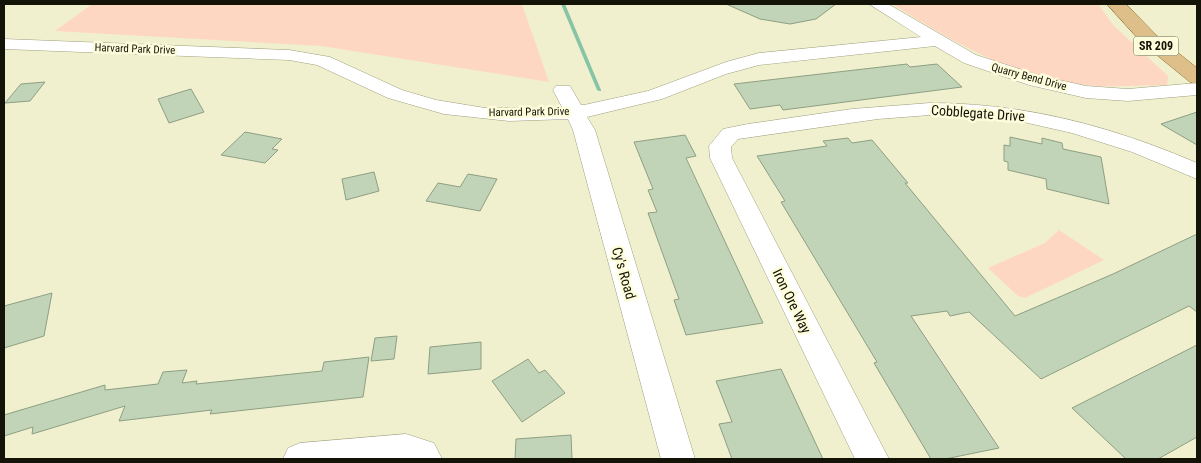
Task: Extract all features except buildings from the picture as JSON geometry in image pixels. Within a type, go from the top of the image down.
[{"type":"main road","name":"SR 209","points":[[1116,4],[1149,40],[1197,78]]},
{"type":"main road","name":"SR 209","points":[[1139,4],[1156,24],[1197,58]]},
{"type":"street","name":"Quarry Bend Drive","points":[[877,4],[970,59],[1036,81],[1063,88],[1128,95],[1197,89]]},
{"type":"street","name":"Harvard Park Drive","points":[[4,44],[289,55],[320,60],[347,70],[397,95],[460,111],[530,115],[569,101],[633,101],[657,94],[708,73],[760,59],[906,46],[936,40]]},
{"type":"street","points":[[1034,116],[1036,81]]},
{"type":"street","points":[[1063,88],[1064,123]]},
{"type":"street","name":"Cy's Road","points":[[569,101],[584,130],[678,459]]},
{"type":"street","name":"Cobblegate Drive","points":[[723,141],[730,134],[748,130],[903,111],[956,109],[1034,116],[1064,123],[1124,141],[1197,172]]},
{"type":"street","name":"Iron Ore Way","points":[[723,141],[720,146],[721,158],[872,459]]},
{"type":"street","points":[[300,459],[388,450],[406,450],[423,457]]},
{"type":"shaded area","points":[[92,4],[522,4],[549,82],[321,46],[55,31]]},
{"type":"shaded area","points":[[892,4],[1098,4],[1113,25],[1168,76],[1167,85],[1099,86],[1069,83],[1041,77],[1015,69],[965,47]]},
{"type":"shaded area","points":[[1059,230],[1104,260],[1025,298],[1018,296],[988,268],[1045,243]]},
{"type":"waterway","points":[[563,4],[599,90]]}]
